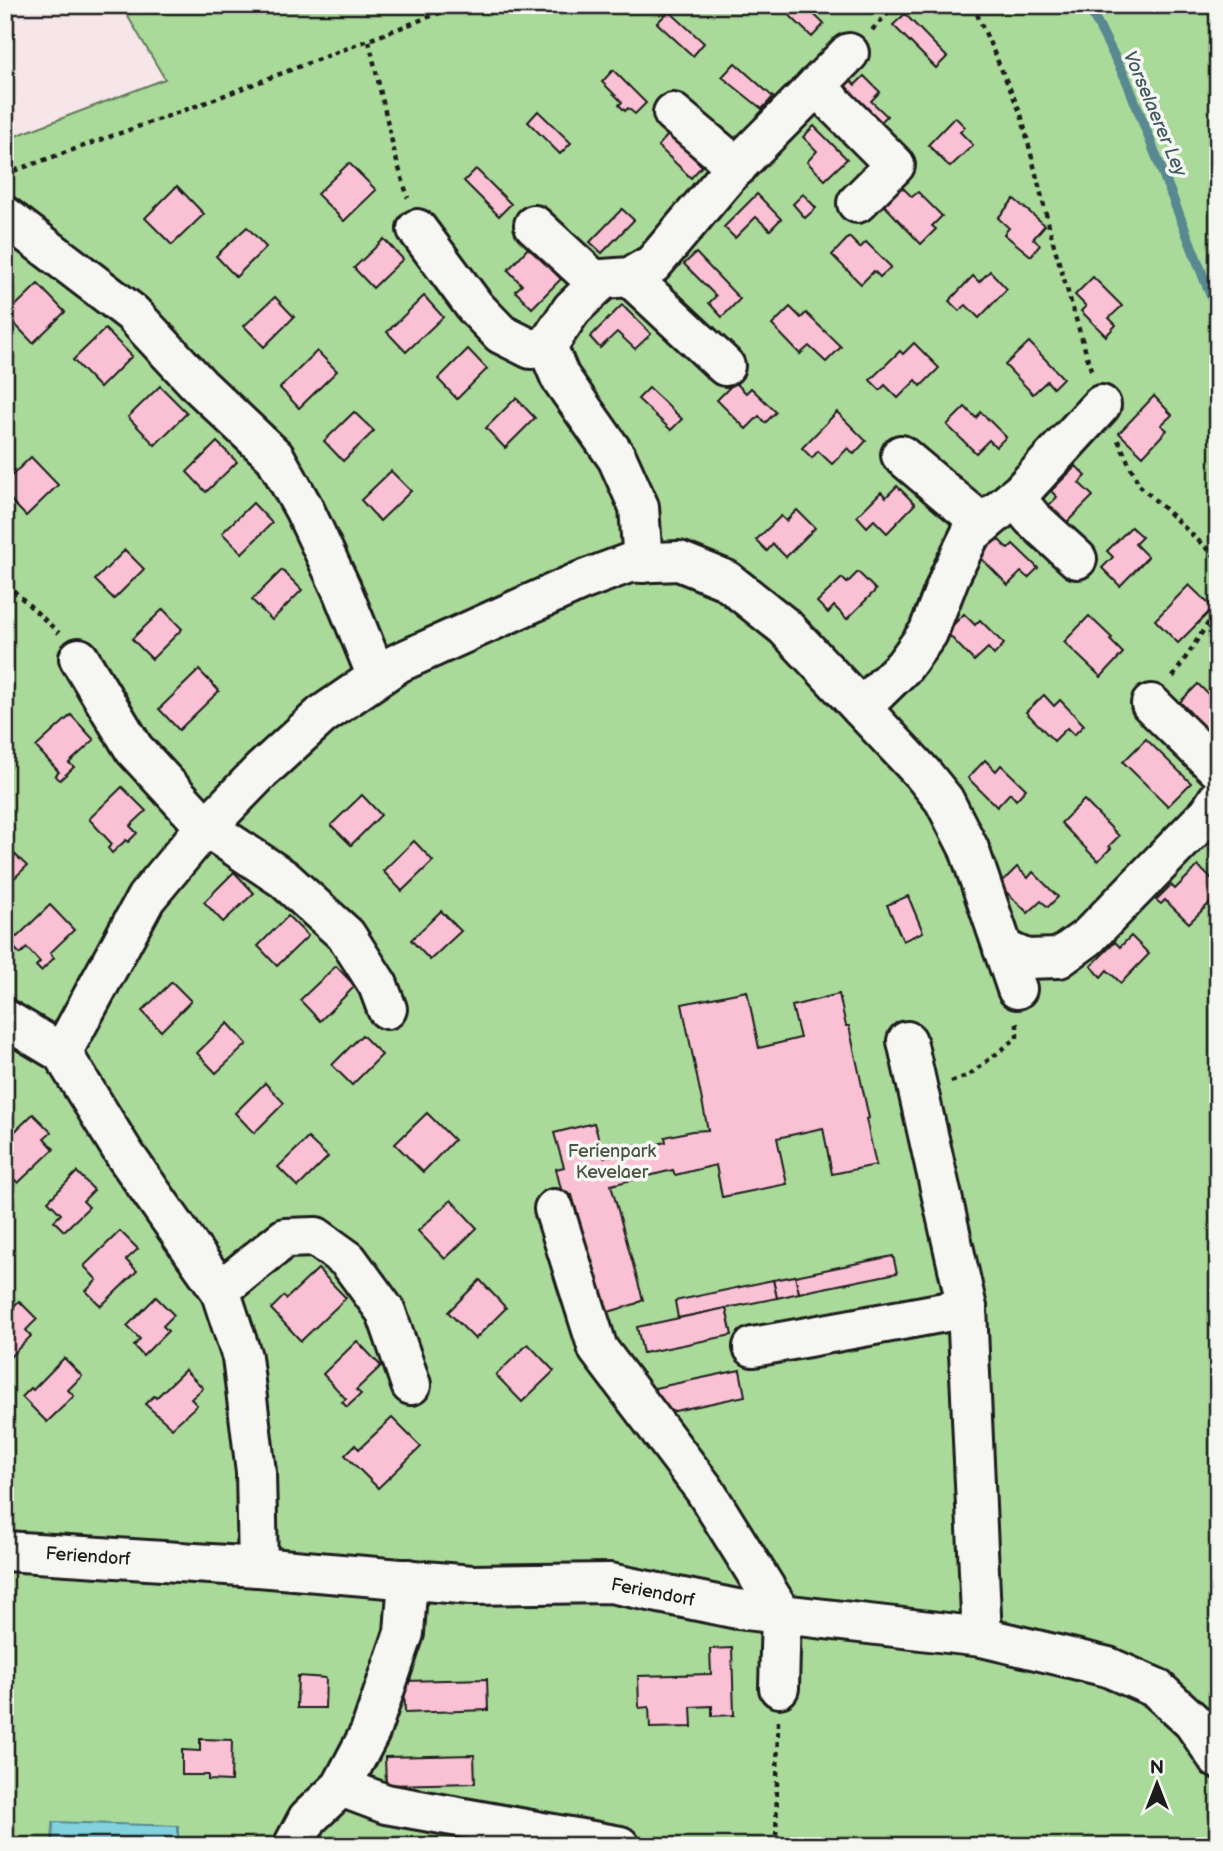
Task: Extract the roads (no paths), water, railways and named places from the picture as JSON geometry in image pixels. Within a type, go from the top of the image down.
[{"type":"lane","points":[[417,229],[475,307],[501,334],[531,349],[547,346],[572,309],[614,281],[653,264],[737,167],[849,53]]},
{"type":"lane","points":[[816,86],[895,164],[857,203]]},
{"type":"lane","points":[[673,113],[737,167]]},
{"type":"lane","points":[[5,216],[132,313],[200,386],[275,457],[341,588],[377,677]]},
{"type":"lane","points":[[534,225],[614,281],[725,366]]},
{"type":"lane","points":[[547,346],[560,377],[617,458],[639,507],[643,563]]},
{"type":"lane","points":[[861,708],[904,666],[928,633],[950,576],[970,535],[1015,497],[1101,405]]},
{"type":"lane","points":[[901,455],[983,524]]},
{"type":"lane","points":[[1015,497],[1032,518],[1077,559]]},
{"type":"lane","points":[[62,1053],[146,898],[206,828],[261,771],[322,715],[398,663],[581,581],[629,563],[679,561],[726,580],[785,627],[923,774],[944,800],[969,849],[1017,989]]},
{"type":"lane","points":[[79,658],[134,749],[206,828],[284,879],[346,935],[378,985],[387,1009]]},
{"type":"lane","points":[[1151,704],[1218,769]]},
{"type":"lane","points":[[1003,949],[1026,959],[1059,958],[1088,937],[1209,813],[1218,799]]},
{"type":"lane","points":[[5,1019],[62,1053],[125,1155],[220,1290],[242,1357],[256,1472],[258,1567]]},
{"type":"lane","points":[[907,1041],[967,1308],[982,1637]]},
{"type":"lane","points":[[554,1209],[598,1349],[704,1489],[781,1613],[779,1688]]},
{"type":"lane","points":[[220,1290],[285,1238],[316,1237],[348,1260],[386,1312],[411,1385]]},
{"type":"lane","points":[[753,1347],[967,1308]]},
{"type":"lane","name":"Feriendorf","points":[[5,1551],[258,1567],[472,1585],[610,1583],[737,1609],[982,1637],[1108,1667],[1156,1688],[1193,1722],[1218,1759]]},
{"type":"lane","points":[[293,1846],[308,1818],[341,1787],[370,1732],[404,1633],[408,1579]]},
{"type":"lane","points":[[341,1787],[386,1804],[620,1846]]},
{"type":"water","points":[[53,1822],[178,1826],[178,1846],[52,1846]]},
{"type":"waterway","name":"Vorselaerer Ley","points":[[1088,5],[1126,79],[1218,314]]},
{"type":"park label","name":"Ferienpark Kevelaer","points":[[612,1161]]}]
